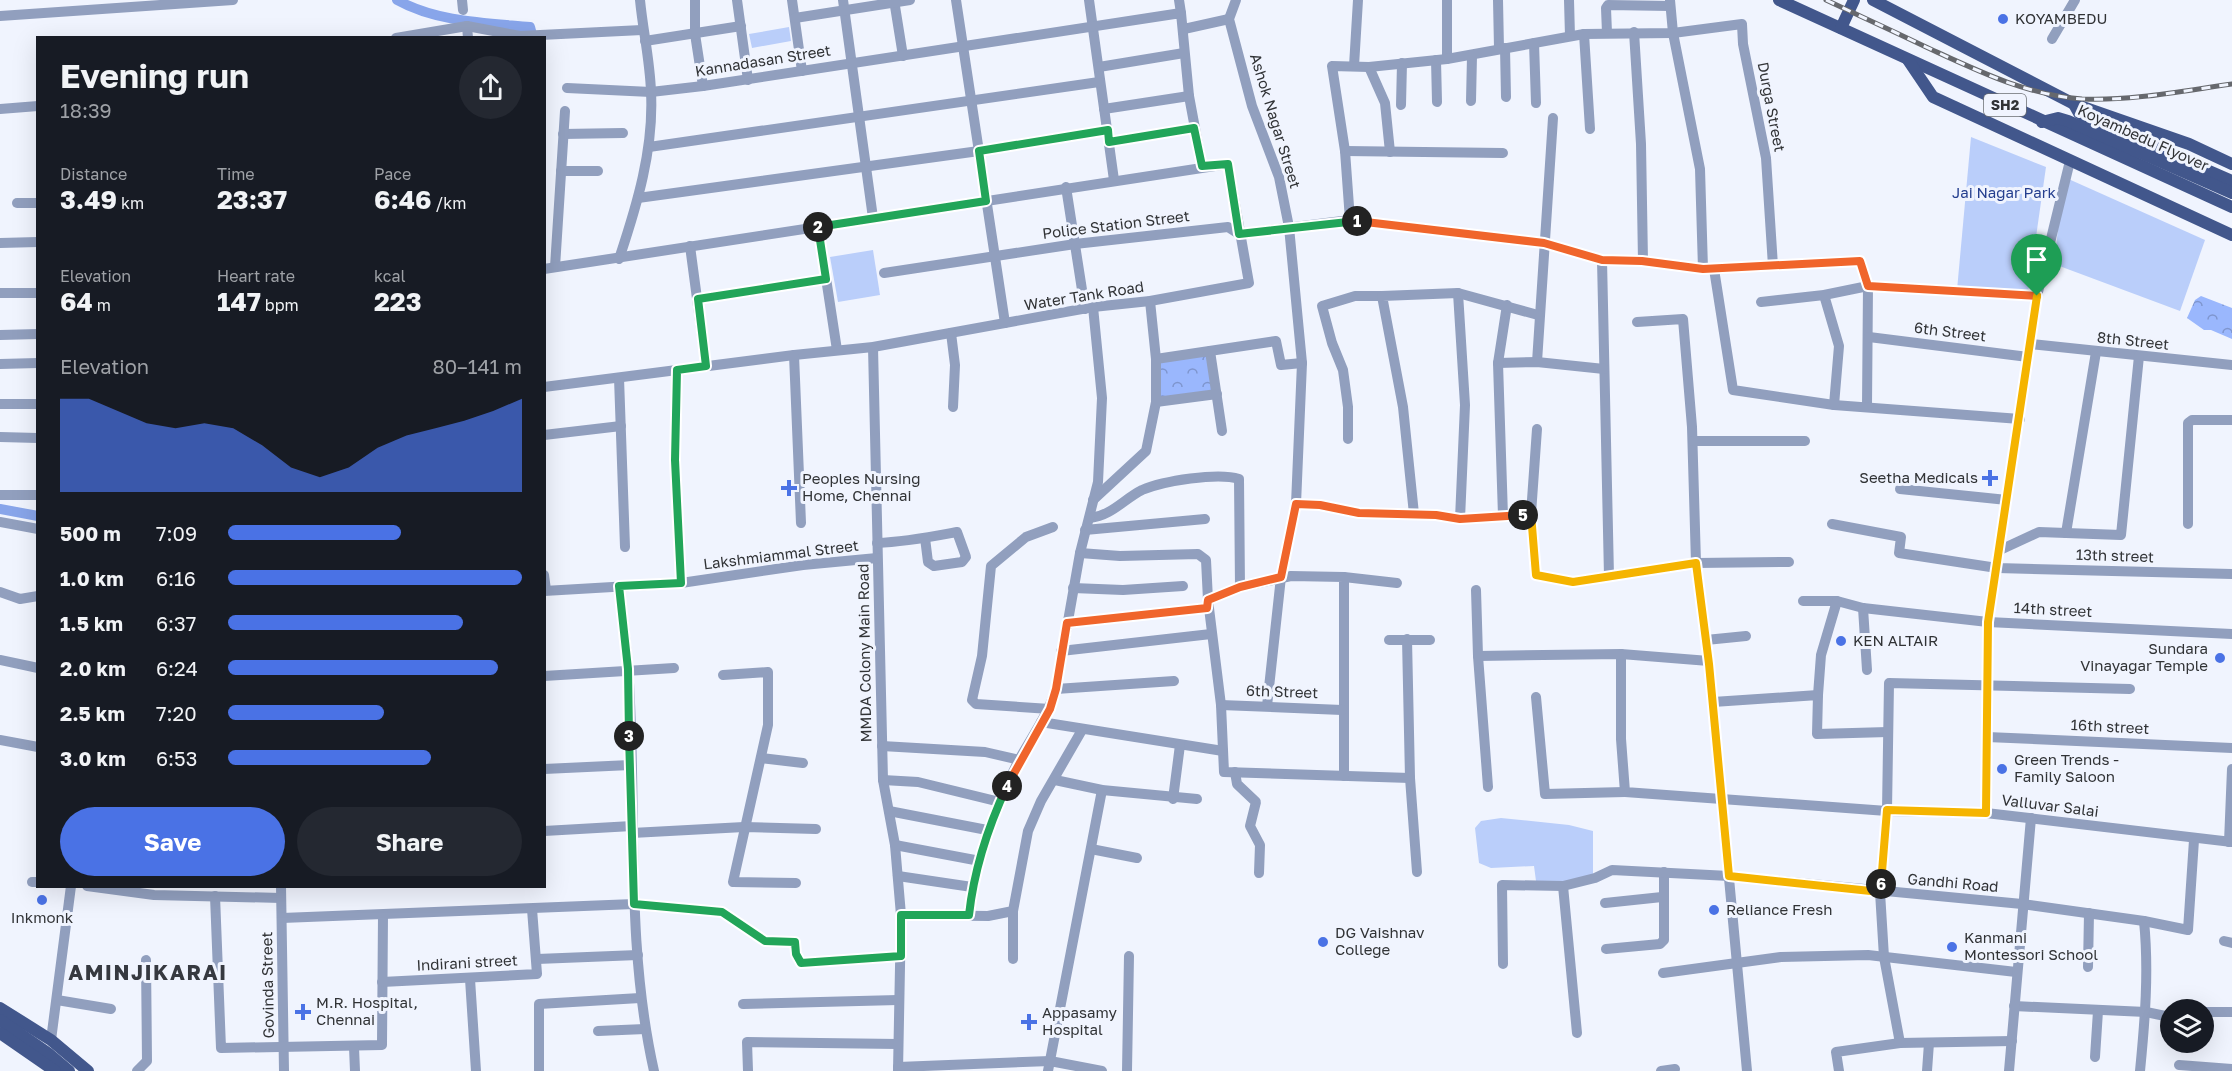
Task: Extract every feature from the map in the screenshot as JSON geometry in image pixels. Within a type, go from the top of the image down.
[{"type":"main road","name":"SH2","points":[[1779,0],[2232,207]]},
{"type":"main road","points":[[1841,28],[1854,0]]},
{"type":"main road","name":"SH2","points":[[1873,0],[2074,104],[2190,144],[2232,164]]},
{"type":"main road","points":[[1908,60],[1933,97],[2232,236]]},
{"type":"main road","name":"Koyambedu Flyover","points":[[2074,104],[2079,113],[2087,118],[2232,181]]},
{"type":"main road","name":"Koyambedu Flyover","points":[[2042,122],[2058,118],[2068,121],[2232,193]]},
{"type":"main road","points":[[0,1008],[51,1040],[88,1071]]},
{"type":"main road","points":[[0,1020],[69,1071]]},
{"type":"main road","points":[[0,1033],[55,1071]]},
{"type":"street","points":[[0,16],[233,0]]},
{"type":"street","points":[[619,259],[638,198],[649,147],[651,92],[640,0]]},
{"type":"street","points":[[695,0],[695,34],[703,86]]},
{"type":"street","points":[[737,0],[748,80]]},
{"type":"street","points":[[792,0],[802,71]]},
{"type":"street","points":[[795,18],[844,5],[910,0]]},
{"type":"street","points":[[956,0],[1005,323]]},
{"type":"street","points":[[1089,0],[1114,180]]},
{"type":"street","points":[[1179,0],[1184,29],[1189,96],[1202,166]]},
{"type":"street","points":[[1184,29],[1229,19],[1236,0]]},
{"type":"street","points":[[1354,66],[1358,0]]},
{"type":"street","points":[[1447,0],[1448,59]]},
{"type":"street","points":[[1498,0],[1506,97]]},
{"type":"street","points":[[1569,0],[1570,36]]},
{"type":"street","points":[[2052,39],[2075,0]]},
{"type":"street","points":[[894,1],[903,56]]},
{"type":"street","points":[[1607,33],[1605,8],[1608,5],[1670,3],[1673,33],[1700,169],[1708,269],[1733,390],[1834,405],[2020,419]]},
{"type":"street","points":[[844,5],[857,116],[873,218]]},
{"type":"street","name":"Kannadasan Street","points":[[567,88],[651,92],[703,86],[1181,13]]},
{"type":"street","name":"Ashok Nagar Street","points":[[1229,19],[1252,105],[1279,177],[1289,227],[1302,363],[1296,504],[1281,577],[1267,706]]},
{"type":"street","name":"Durga Street","points":[[1673,33],[1742,24],[1743,44],[1766,158],[1773,266]]},
{"type":"street","points":[[408,36],[467,26],[515,36]]},
{"type":"street","points":[[467,26],[468,36]]},
{"type":"street","points":[[645,41],[741,26]]},
{"type":"street","points":[[530,36],[642,30]]},
{"type":"street","points":[[1634,32],[1641,144],[1642,261]]},
{"type":"street","points":[[1350,220],[1345,151],[1332,66],[1369,67],[1472,56],[1502,48],[1584,34],[1673,33]]},
{"type":"street","points":[[1584,34],[1590,129]]},
{"type":"street","points":[[1534,43],[1536,103]]},
{"type":"street","points":[[1100,67],[1184,53]]},
{"type":"street","points":[[1471,101],[1472,56]]},
{"type":"street","points":[[1436,60],[1437,102]]},
{"type":"street","points":[[1401,105],[1402,63]]},
{"type":"street","points":[[1369,67],[1385,103],[1390,152]]},
{"type":"street","points":[[649,147],[1099,82]]},
{"type":"street","points":[[1104,109],[1189,96]]},
{"type":"street","points":[[0,109],[36,106]]},
{"type":"street","points":[[565,111],[550,268],[1202,166],[1228,164],[1239,234]]},
{"type":"street","points":[[1537,362],[1538,315],[1553,118]]},
{"type":"street","points":[[1109,142],[1194,128]]},
{"type":"street","points":[[638,198],[979,151],[1108,130]]},
{"type":"street","points":[[563,134],[623,133]]},
{"type":"street","points":[[1345,151],[1503,153]]},
{"type":"street","points":[[1986,813],[1988,622],[2037,296],[2070,161]]},
{"type":"street","points":[[561,171],[598,171]]},
{"type":"street","points":[[969,915],[972,888],[987,830],[1020,760],[1050,709],[1056,689],[1073,588],[1085,530],[1090,518],[1100,459],[1102,398],[1089,308],[1074,244],[1066,188]]},
{"type":"street","points":[[17,204],[36,203]]},
{"type":"street","name":"Police Station Street","points":[[884,273],[995,258],[1074,244],[1228,227],[1239,234],[1350,220],[1544,243],[1602,260],[1642,261],[1708,269],[1860,261],[1868,286]]},
{"type":"street","points":[[818,226],[837,350]]},
{"type":"street","name":"Water Tank Road","points":[[546,387],[873,347],[1089,308],[1149,301],[1249,283],[1239,234]]},
{"type":"street","points":[[0,243],[36,242]]},
{"type":"street","points":[[690,246],[706,366]]},
{"type":"street","points":[[1602,260],[1609,576]]},
{"type":"street","points":[[698,299],[826,279]]},
{"type":"street","points":[[1761,302],[1824,295],[1868,286],[2037,296]]},
{"type":"street","points":[[1867,406],[1868,286]]},
{"type":"street","points":[[0,293],[36,293]]},
{"type":"street","points":[[1348,439],[1348,408],[1343,370],[1332,343],[1322,306],[1355,296],[1458,293],[1538,315]]},
{"type":"street","points":[[1458,293],[1464,405],[1460,519]]},
{"type":"street","points":[[1824,295],[1839,346],[1834,405]]},
{"type":"street","points":[[1382,296],[1402,407],[1414,514]]},
{"type":"street","points":[[1093,500],[1146,451],[1156,402],[1156,359],[1149,301]]},
{"type":"street","points":[[1503,516],[1498,363],[1507,305]]},
{"type":"street","points":[[1637,322],[1683,320],[1693,441],[1696,563],[1709,661],[1747,1071]]},
{"type":"street","points":[[951,333],[955,365],[953,407]]},
{"type":"street","points":[[0,334],[36,334]]},
{"type":"street","name":"6th Street","points":[[1869,337],[2028,357]]},
{"type":"street","points":[[1156,359],[1276,341],[1281,365],[1302,363]]},
{"type":"street","name":"8th Street","points":[[2031,344],[2232,365]]},
{"type":"street","name":"MMDA Colony Main Road","points":[[873,347],[883,780],[895,844],[901,915],[898,1069]]},
{"type":"street","points":[[1210,351],[1222,431]]},
{"type":"street","points":[[2066,533],[2096,352]]},
{"type":"street","points":[[794,355],[801,524]]},
{"type":"street","points":[[2000,550],[2039,532],[2121,536],[2139,356]]},
{"type":"street","points":[[1498,363],[1537,362],[1604,369]]},
{"type":"street","points":[[0,364],[36,363]]},
{"type":"street","points":[[677,370],[675,460],[681,583]]},
{"type":"street","points":[[619,378],[625,547]]},
{"type":"street","points":[[1156,402],[1217,394]]},
{"type":"street","points":[[0,404],[36,404]]},
{"type":"street","points":[[2188,524],[2188,423],[2192,420],[2232,420]]},
{"type":"street","points":[[546,435],[621,426]]},
{"type":"street","points":[[1538,429],[1531,514],[1536,575],[1573,582],[1696,563],[1789,562]]},
{"type":"street","points":[[0,437],[36,438]]},
{"type":"street","points":[[1693,441],[1805,441]]},
{"type":"street","points":[[1090,518],[1104,517],[1117,504],[1144,489],[1210,476],[1239,479],[1240,587]]},
{"type":"street","points":[[1900,489],[2007,500]]},
{"type":"street","points":[[0,495],[36,495]]},
{"type":"street","points":[[1296,504],[1320,505],[1359,513],[1414,514],[1460,519],[1531,514]]},
{"type":"street","points":[[1085,530],[1205,519]]},
{"type":"street","points":[[0,522],[36,530]]},
{"type":"street","name":"13th street","points":[[1832,524],[1902,537],[1899,553],[1997,568],[2232,574]]},
{"type":"street","points":[[1050,709],[976,704],[972,700],[982,656],[991,566],[1026,537],[1053,527]]},
{"type":"street","points":[[877,543],[957,532],[966,557],[962,562],[940,567],[928,562],[925,538]]},
{"type":"street","points":[[1080,553],[1120,556],[1198,554],[1206,560],[1208,604],[1221,705],[1224,772],[1410,778]]},
{"type":"street","name":"Lakshmiammal Street","points":[[546,591],[681,583],[803,565],[877,558]]},
{"type":"street","points":[[1067,623],[1208,604],[1240,587],[1281,577],[1344,578],[1397,583]]},
{"type":"street","points":[[1344,578],[1342,710],[1344,776]]},
{"type":"street","points":[[619,586],[628,669],[634,904],[640,998],[654,1071]]},
{"type":"street","points":[[1073,588],[1123,590],[1183,586]]},
{"type":"street","points":[[1476,590],[1478,656],[1488,787]]},
{"type":"street","points":[[0,592],[20,599],[36,596]]},
{"type":"street","name":"14th street","points":[[1803,601],[1838,601],[1863,608],[1988,622],[2232,634]]},
{"type":"street","points":[[1838,601],[1821,655],[1817,734],[1888,732]]},
{"type":"street","points":[[1863,608],[1867,670]]},
{"type":"street","points":[[1061,651],[1212,634]]},
{"type":"street","points":[[1706,640],[1746,636]]},
{"type":"street","points":[[1407,639],[1410,778],[1417,872]]},
{"type":"street","points":[[1389,640],[1430,640]]},
{"type":"street","points":[[1478,656],[1621,654],[1709,661]]},
{"type":"street","points":[[1621,654],[1621,739],[1625,792]]},
{"type":"street","points":[[0,660],[36,668]]},
{"type":"street","points":[[546,676],[628,669],[674,668]]},
{"type":"street","points":[[723,675],[768,672],[768,726],[733,882],[796,882]]},
{"type":"street","points":[[1056,689],[1174,681]]},
{"type":"street","points":[[1900,1043],[1884,957],[1880,892],[1887,810],[1888,683],[2130,689]]},
{"type":"street","points":[[1713,702],[1818,695]]},
{"type":"street","name":"Valluvar Salai","points":[[1536,697],[1545,794],[1625,792],[1887,810],[1986,813],[2194,840],[2231,842]]},
{"type":"street","name":"6th Street","points":[[1221,705],[1342,710]]},
{"type":"street","points":[[1041,722],[1223,751]]},
{"type":"street","points":[[1013,959],[1013,910],[1028,831],[1041,801],[1082,730]]},
{"type":"street","name":"16th street","points":[[1987,737],[2232,748]]},
{"type":"street","points":[[0,740],[36,747]]},
{"type":"street","points":[[1173,799],[1180,745]]},
{"type":"street","points":[[882,746],[985,752],[1020,760]]},
{"type":"street","points":[[761,758],[803,763]]},
{"type":"street","points":[[546,770],[630,765]]},
{"type":"street","points":[[2231,842],[2232,769]]},
{"type":"street","points":[[1235,772],[1237,784],[1256,802],[1250,826],[1260,845],[1259,873]]},
{"type":"street","points":[[883,780],[918,782],[1000,802]]},
{"type":"street","points":[[1055,780],[1102,790],[1173,799],[1197,799]]},
{"type":"street","points":[[1049,1066],[1102,790]]},
{"type":"street","points":[[889,811],[987,830]]},
{"type":"street","points":[[2009,1071],[2031,818]]},
{"type":"street","points":[[546,831],[744,827],[816,829]]},
{"type":"street","name":"Gandhi Road","points":[[1503,964],[1502,885],[1563,886],[1595,878],[1612,870],[1729,876],[2022,904],[2144,921],[2188,930],[2194,840]]},
{"type":"street","points":[[895,844],[980,861]]},
{"type":"street","points":[[1091,849],[1137,858]]},
{"type":"street","points":[[1606,949],[1660,945],[1664,940],[1662,897],[1664,872]]},
{"type":"street","points":[[898,876],[972,888]]},
{"type":"street","points":[[1563,886],[1577,1033]]},
{"type":"street","points":[[51,1040],[71,888]]},
{"type":"street","points":[[114,888],[215,896],[281,892]]},
{"type":"street","name":"Govinda Street","points":[[281,892],[284,1071]]},
{"type":"street","points":[[215,896],[221,1048],[382,1046],[383,915]]},
{"type":"street","points":[[1605,903],[1662,897]]},
{"type":"street","points":[[282,918],[634,904],[722,912],[765,941],[795,942],[796,954],[801,963],[901,956]]},
{"type":"street","name":"Indirani street","points":[[382,982],[470,980],[537,974],[532,909]]},
{"type":"street","points":[[901,915],[988,916],[1013,910]]},
{"type":"street","points":[[2088,967],[2089,913]]},
{"type":"street","points":[[2140,1071],[2146,1012],[2147,955],[2144,921]]},
{"type":"street","name":"Indirani street","points":[[537,960],[638,956]]},
{"type":"street","points":[[1127,1071],[1129,956]]},
{"type":"street","points":[[1663,973],[1737,965],[1782,957],[1884,957],[2016,972]]},
{"type":"street","points":[[137,1071],[147,1061],[146,960]]},
{"type":"street","points":[[470,980],[476,1071]]},
{"type":"street","points":[[539,1071],[539,1004],[640,998]]},
{"type":"street","points":[[57,1000],[111,1009]]},
{"type":"street","points":[[743,1004],[898,1000]]},
{"type":"street","points":[[2014,1006],[2146,1012],[2160,1015]]},
{"type":"street","points":[[2095,1057],[2098,1011]]},
{"type":"street","points":[[2214,1012],[2232,1012]]},
{"type":"street","points":[[598,1030],[645,1029]]},
{"type":"street","points":[[1839,1071],[1836,1052],[1900,1043],[2012,1041]]},
{"type":"street","points":[[748,1071],[747,1042],[897,1044]]},
{"type":"street","points":[[1927,1071],[1929,1043]]},
{"type":"street","points":[[354,1047],[355,1071]]},
{"type":"street","points":[[2179,1065],[2231,1069]]},
{"type":"street","points":[[898,1069],[1049,1066],[1102,1071]]},
{"type":"street","points":[[1661,1071],[1675,1069]]},
{"type":"green space","points":[[789,27],[791,41],[752,48],[749,34]]},
{"type":"green space","name":"Jai Nagar Park","points":[[1971,137],[2046,167],[2028,293],[1957,290]]},
{"type":"green space","points":[[2064,177],[2205,240],[2180,311],[2054,264]]},
{"type":"green space","points":[[873,250],[880,295],[838,302],[830,257]]},
{"type":"green space","points":[[2201,296],[2232,308],[2232,339],[2211,330],[2204,330],[2187,318],[2195,300]]},
{"type":"green space","points":[[1210,353],[1215,394],[1158,399],[1159,360]]},
{"type":"green space","points":[[1501,818],[1569,825],[1593,831],[1593,875],[1563,883],[1536,881],[1534,866],[1491,868],[1479,863],[1475,828],[1481,821]]},
{"type":"waterway","points":[[397,0],[428,13],[445,17],[530,27],[532,36]]},
{"type":"waterway","points":[[0,509],[36,516]]},
{"type":"railway","points":[[1826,0],[1983,73],[2021,87],[2061,97],[2120,98],[2232,84]]},
{"type":"place","name":"KOYAMBEDU","points":[[2003,19]]},
{"type":"place","name":"Seetha Medicals","points":[[1990,478]]},
{"type":"place","name":"Peoples Nursing Home, Chennai","points":[[789,488]]},
{"type":"place","name":"KEN ALTAIR","points":[[1841,641]]},
{"type":"place","name":"Sundara Vinayagar Temple","points":[[2220,658]]},
{"type":"place","name":"Green Trends - Family Saloon","points":[[2002,769]]},
{"type":"place","name":"Inkmonk","points":[[42,900]]},
{"type":"place","name":"Reliance Fresh","points":[[1714,910]]},
{"type":"place","name":"DG Vaishnav College","points":[[1323,942]]},
{"type":"place","name":"Kanmani Montessori School","points":[[1952,947]]},
{"type":"place","name":"M.R. Hospital, Chennai","points":[[303,1012]]},
{"type":"place","name":"Appasamy Hospital","points":[[1029,1022]]},
{"type":"district","name":"AMINJIKARAI","points":[[148,973]]},
{"type":"route","points":[[1194,128],[1202,166],[1228,164],[1239,234],[1350,220],[1544,243],[1602,260],[1642,261],[1703,269],[1860,261],[1868,286],[2037,296],[1988,622],[1986,813],[1887,810],[1880,892],[1729,876],[1709,664],[1696,563],[1573,582],[1536,575],[1531,514],[1460,519],[1436,515],[1359,513],[1320,505],[1296,504],[1281,577],[1240,587],[1208,600],[1207,608],[1067,623],[1056,689],[1050,709],[1020,760],[987,830],[972,888],[969,915],[901,915],[901,956],[801,963],[796,954],[795,942],[765,941],[722,912],[634,904],[628,669],[619,586],[681,583],[675,460],[677,370],[706,366],[698,299],[826,279],[818,226],[986,201],[979,151],[1108,130],[1109,142],[1194,128]]}]
